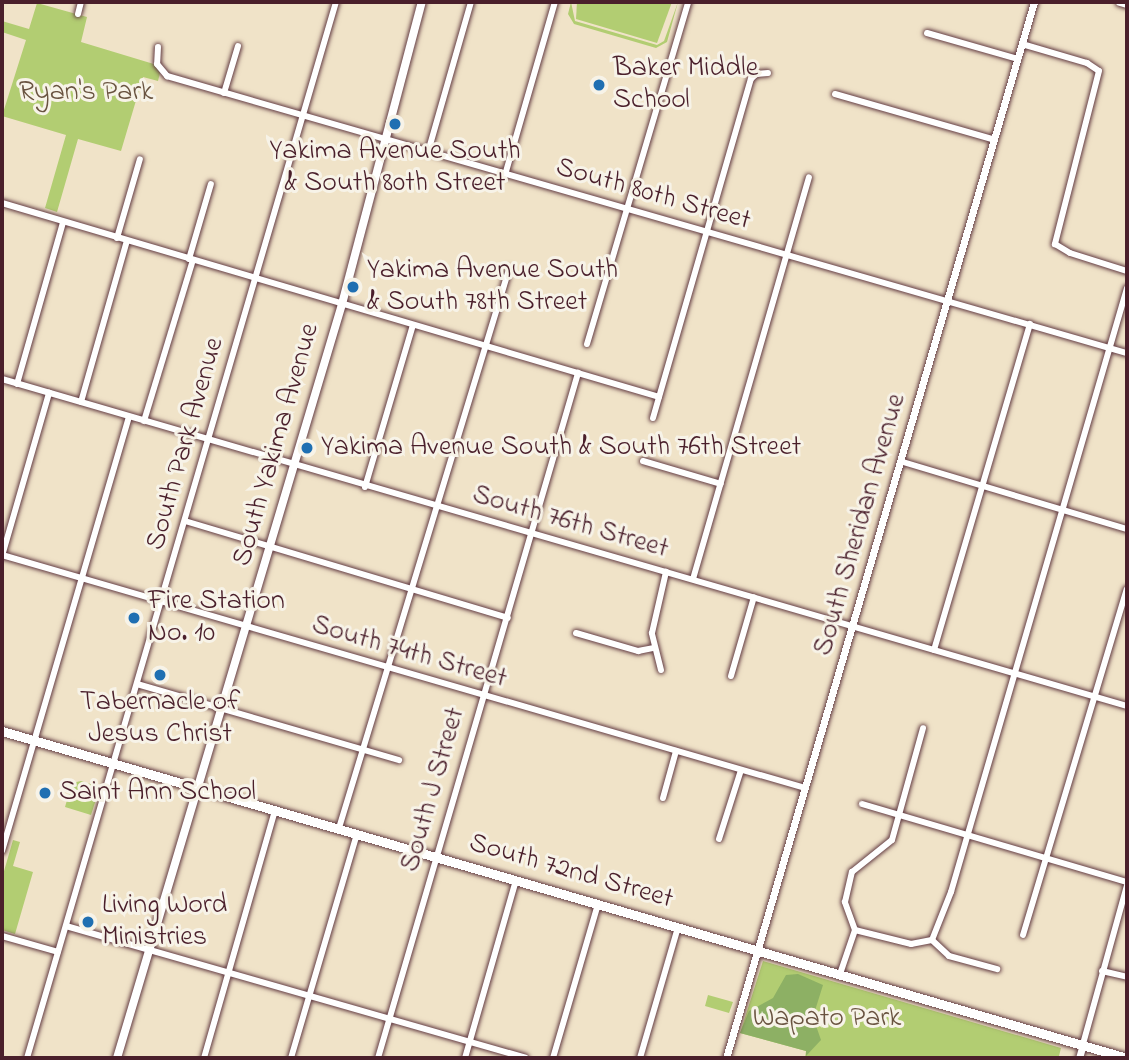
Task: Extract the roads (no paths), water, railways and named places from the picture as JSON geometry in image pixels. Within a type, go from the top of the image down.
[{"type":"main road","name":"South Yakima Avenue","points":[[117,1058],[342,304],[383,140],[422,2]]},
{"type":"main road","points":[[1120,2],[1127,4]]},
{"type":"main road","name":"South 72nd Street","points":[[2,731],[1127,1058]]},
{"type":"street","points":[[78,14],[81,2]]},
{"type":"street","name":"South Park Avenue","points":[[27,1058],[336,2]]},
{"type":"street","points":[[428,152],[471,2]]},
{"type":"street","points":[[505,175],[555,2]]},
{"type":"street","points":[[587,344],[688,2]]},
{"type":"street","name":"South Sheridan Avenue","points":[[726,1058],[903,462],[1034,2]]},
{"type":"street","points":[[927,33],[1018,59]]},
{"type":"street","points":[[1022,44],[1087,63],[1099,71],[1055,245],[1127,271]]},
{"type":"street","points":[[225,93],[238,46]]},
{"type":"street","name":"South 80th Street","points":[[158,47],[157,64],[167,76],[1127,353]]},
{"type":"street","points":[[653,418],[750,85],[754,74],[768,74]]},
{"type":"street","points":[[835,94],[995,140]]},
{"type":"street","points":[[117,238],[140,159]]},
{"type":"street","points":[[693,579],[809,177]]},
{"type":"street","points":[[144,421],[211,184]]},
{"type":"street","points":[[2,204],[659,397]]},
{"type":"street","points":[[17,384],[63,222]]},
{"type":"street","points":[[81,402],[127,241]]},
{"type":"street","points":[[339,828],[509,269]]},
{"type":"street","points":[[932,940],[1016,674],[1127,288]]},
{"type":"street","points":[[934,650],[1030,324]]},
{"type":"street","points":[[365,487],[413,325]]},
{"type":"street","name":"South J Street","points":[[378,1058],[578,373]]},
{"type":"street","name":"South 76th Street","points":[[2,379],[365,487],[693,579],[1127,706]]},
{"type":"street","points":[[2,555],[49,393]]},
{"type":"street","points":[[2,851],[129,417]]},
{"type":"street","points":[[643,461],[720,484]]},
{"type":"street","points":[[903,462],[1127,529]]},
{"type":"street","points":[[185,521],[508,618]]},
{"type":"street","name":"South 74th Street","points":[[2,555],[386,669],[805,788]]},
{"type":"street","points":[[661,670],[653,648],[654,617],[666,572]]},
{"type":"street","points":[[1023,936],[1127,589]]},
{"type":"street","points":[[731,676],[754,597]]},
{"type":"street","points":[[576,633],[638,651],[653,648]]},
{"type":"street","points":[[137,684],[399,760]]},
{"type":"street","points":[[840,974],[855,930],[845,902],[852,872],[892,840],[923,729]]},
{"type":"street","points":[[663,798],[676,751]]},
{"type":"street","points":[[719,839],[741,770]]},
{"type":"street","points":[[862,804],[1127,883],[1079,1058]]},
{"type":"street","points":[[204,1058],[275,810]]},
{"type":"street","points":[[291,1058],[357,834]]},
{"type":"street","points":[[465,1058],[516,880]]},
{"type":"street","points":[[552,1058],[598,904]]},
{"type":"street","points":[[66,926],[525,1058]]},
{"type":"street","points":[[640,1058],[678,927]]},
{"type":"street","points":[[855,930],[911,944],[932,940]]},
{"type":"street","points":[[2,936],[58,952]]},
{"type":"street","points":[[932,940],[949,956],[997,969]]},
{"type":"street","points":[[1102,971],[1127,977]]},
{"type":"place","name":"Baker Middle School","points":[[599,85]]},
{"type":"place","name":"Yakima Avenue South & South 80th Street","points":[[395,124]]},
{"type":"place","name":"Yakima Avenue South & South 78th Street","points":[[353,287]]},
{"type":"place","name":"Yakima Avenue South & South 76th Street","points":[[307,448]]},
{"type":"place","name":"Fire Station No. 10","points":[[134,618]]},
{"type":"place","name":"Tabernacle of Jesus Christ","points":[[160,675]]},
{"type":"place","name":"Saint Ann School","points":[[45,793]]},
{"type":"place","name":"Living Word Ministries","points":[[88,922]]},
{"type":"park label","name":"Ryan's Park","points":[[86,93]]},
{"type":"park label","name":"Wapato Park","points":[[827,1019]]}]
